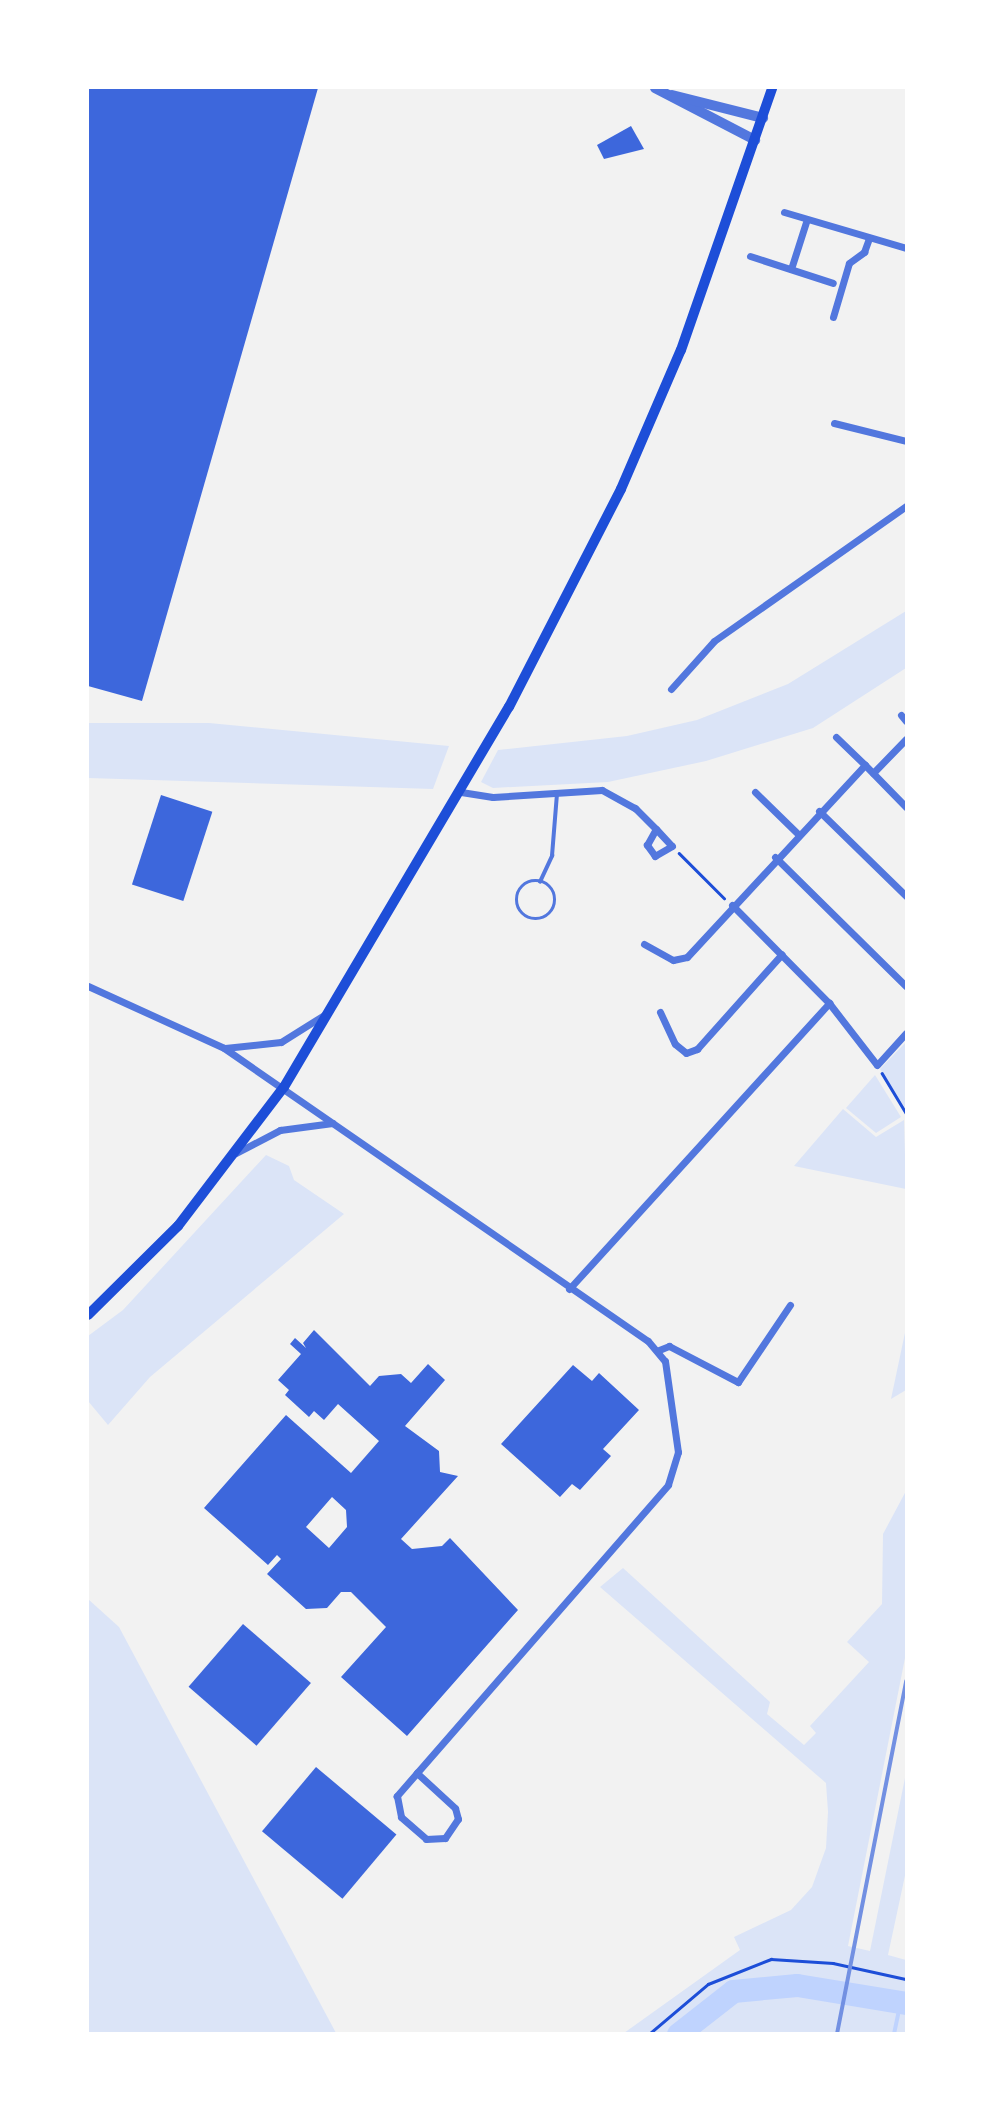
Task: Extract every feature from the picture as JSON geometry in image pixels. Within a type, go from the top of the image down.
[{"type":"main road","points":[[88,1315],[178,1226],[284,1087],[461,792],[621,489],[681,350],[772,88]]},
{"type":"street","points":[[655,88],[755,140]]},
{"type":"street","points":[[671,95],[763,118]]},
{"type":"street","points":[[784,212],[906,248]]},
{"type":"street","points":[[791,269],[807,219]]},
{"type":"street","points":[[833,317],[849,263],[864,252],[869,238]]},
{"type":"street","points":[[750,256],[833,283]]},
{"type":"street","points":[[834,423],[906,441]]},
{"type":"street","points":[[671,689],[714,641],[906,506]]},
{"type":"street","points":[[836,737],[906,807]]},
{"type":"street","points":[[873,773],[906,739]]},
{"type":"street","points":[[644,944],[673,960],[687,957],[797,833],[865,765]]},
{"type":"street","points":[[461,792],[493,797],[557,792],[618,796],[656,829],[671,846],[659,855],[648,851],[656,829]]},
{"type":"street","points":[[755,792],[797,833]]},
{"type":"street","points":[[819,811],[906,896]]},
{"type":"street","points":[[775,858],[906,986]]},
{"type":"street","points":[[732,905],[829,1003],[877,1065],[906,1033]]},
{"type":"street","points":[[660,1012],[675,1044],[686,1053],[697,1049],[782,954]]},
{"type":"street","points":[[88,986],[224,1048],[284,1087],[659,1350],[673,1399],[678,1452],[668,1485],[417,1773],[397,1796],[397,1808],[426,1839],[445,1838],[458,1819],[455,1808],[417,1773]]},
{"type":"street","points":[[569,1289],[829,1003]]},
{"type":"street","points":[[224,1048],[281,1042],[333,1008]]},
{"type":"street","points":[[236,1153],[280,1130],[334,1123]]},
{"type":"street","points":[[659,1350],[669,1346],[738,1382],[789,1306]]},
{"type":"lane","points":[[540,882],[553,892],[554,907],[531,918],[519,906],[519,894],[540,882],[552,856],[557,792]]},
{"type":"path","points":[[671,846],[732,905]]},
{"type":"path","points":[[877,1065],[906,1113]]},
{"type":"path","points":[[649,2034],[708,1984],[771,1959],[833,1963],[906,1979]]},
{"type":"shaded area","points":[[906,611],[906,668],[813,728],[706,761],[608,782],[493,788],[481,782],[498,750],[627,736],[697,720],[788,684]]},
{"type":"shaded area","points":[[88,723],[209,723],[449,746],[433,789],[88,778]]},
{"type":"shaded area","points":[[906,1042],[906,1109],[880,1069]]},
{"type":"shaded area","points":[[875,1075],[901,1117],[876,1133],[846,1108]]},
{"type":"shaded area","points":[[843,1109],[876,1137],[904,1120],[906,1189],[794,1166]]},
{"type":"shaded area","points":[[266,1155],[289,1166],[294,1180],[344,1214],[150,1377],[108,1425],[88,1401],[88,1336],[123,1310]]},
{"type":"shaded area","points":[[906,1328],[906,1390],[891,1399]]},
{"type":"shaded area","points":[[906,1491],[906,1653],[848,1946],[870,1951],[906,1773],[906,1871],[888,1955],[906,1960],[906,2033],[624,2033],[740,1950],[734,1937],[791,1910],[812,1887],[826,1848],[828,1812],[826,1783],[600,1587],[623,1568],[770,1702],[767,1714],[804,1745],[816,1733],[810,1726],[869,1662],[847,1642],[882,1604],[883,1534]]},
{"type":"shaded area","points":[[88,1599],[119,1627],[336,2033],[88,2033]]},
{"type":"building","points":[[88,88],[318,88],[142,701],[88,686]]},
{"type":"building","points":[[631,126],[644,149],[604,159],[597,145]]},
{"type":"building","points":[[161,795],[212,812],[183,901],[132,884]]},
{"type":"building","points":[[314,1330],[370,1386],[379,1376],[401,1374],[411,1383],[428,1364],[445,1380],[405,1426],[439,1451],[440,1472],[458,1476],[401,1539],[412,1549],[442,1546],[450,1538],[518,1610],[407,1736],[341,1677],[386,1627],[351,1592],[341,1592],[327,1608],[306,1609],[267,1574],[281,1559],[277,1555],[268,1565],[204,1508],[286,1415],[351,1473],[379,1441],[338,1404],[324,1420],[314,1411],[309,1417],[285,1395],[289,1390],[278,1380],[301,1354],[290,1344],[295,1338],[306,1348],[303,1343]],"holes":[[[332,1497],[346,1510],[347,1527],[329,1548],[306,1527]]]},
{"type":"building","points":[[573,1365],[592,1381],[599,1373],[639,1410],[603,1449],[611,1456],[580,1490],[572,1484],[560,1497],[501,1444]]},
{"type":"building","points":[[243,1624],[311,1683],[256,1746],[189,1687]]},
{"type":"building","points":[[316,1767],[396,1834],[342,1899],[262,1831]]},
{"type":"waterway","points":[[678,2034],[733,1991],[797,1985],[906,2003]]},
{"type":"waterway","points":[[894,2034],[901,2002]]},
{"type":"railway","points":[[837,2034],[906,1682]]}]
